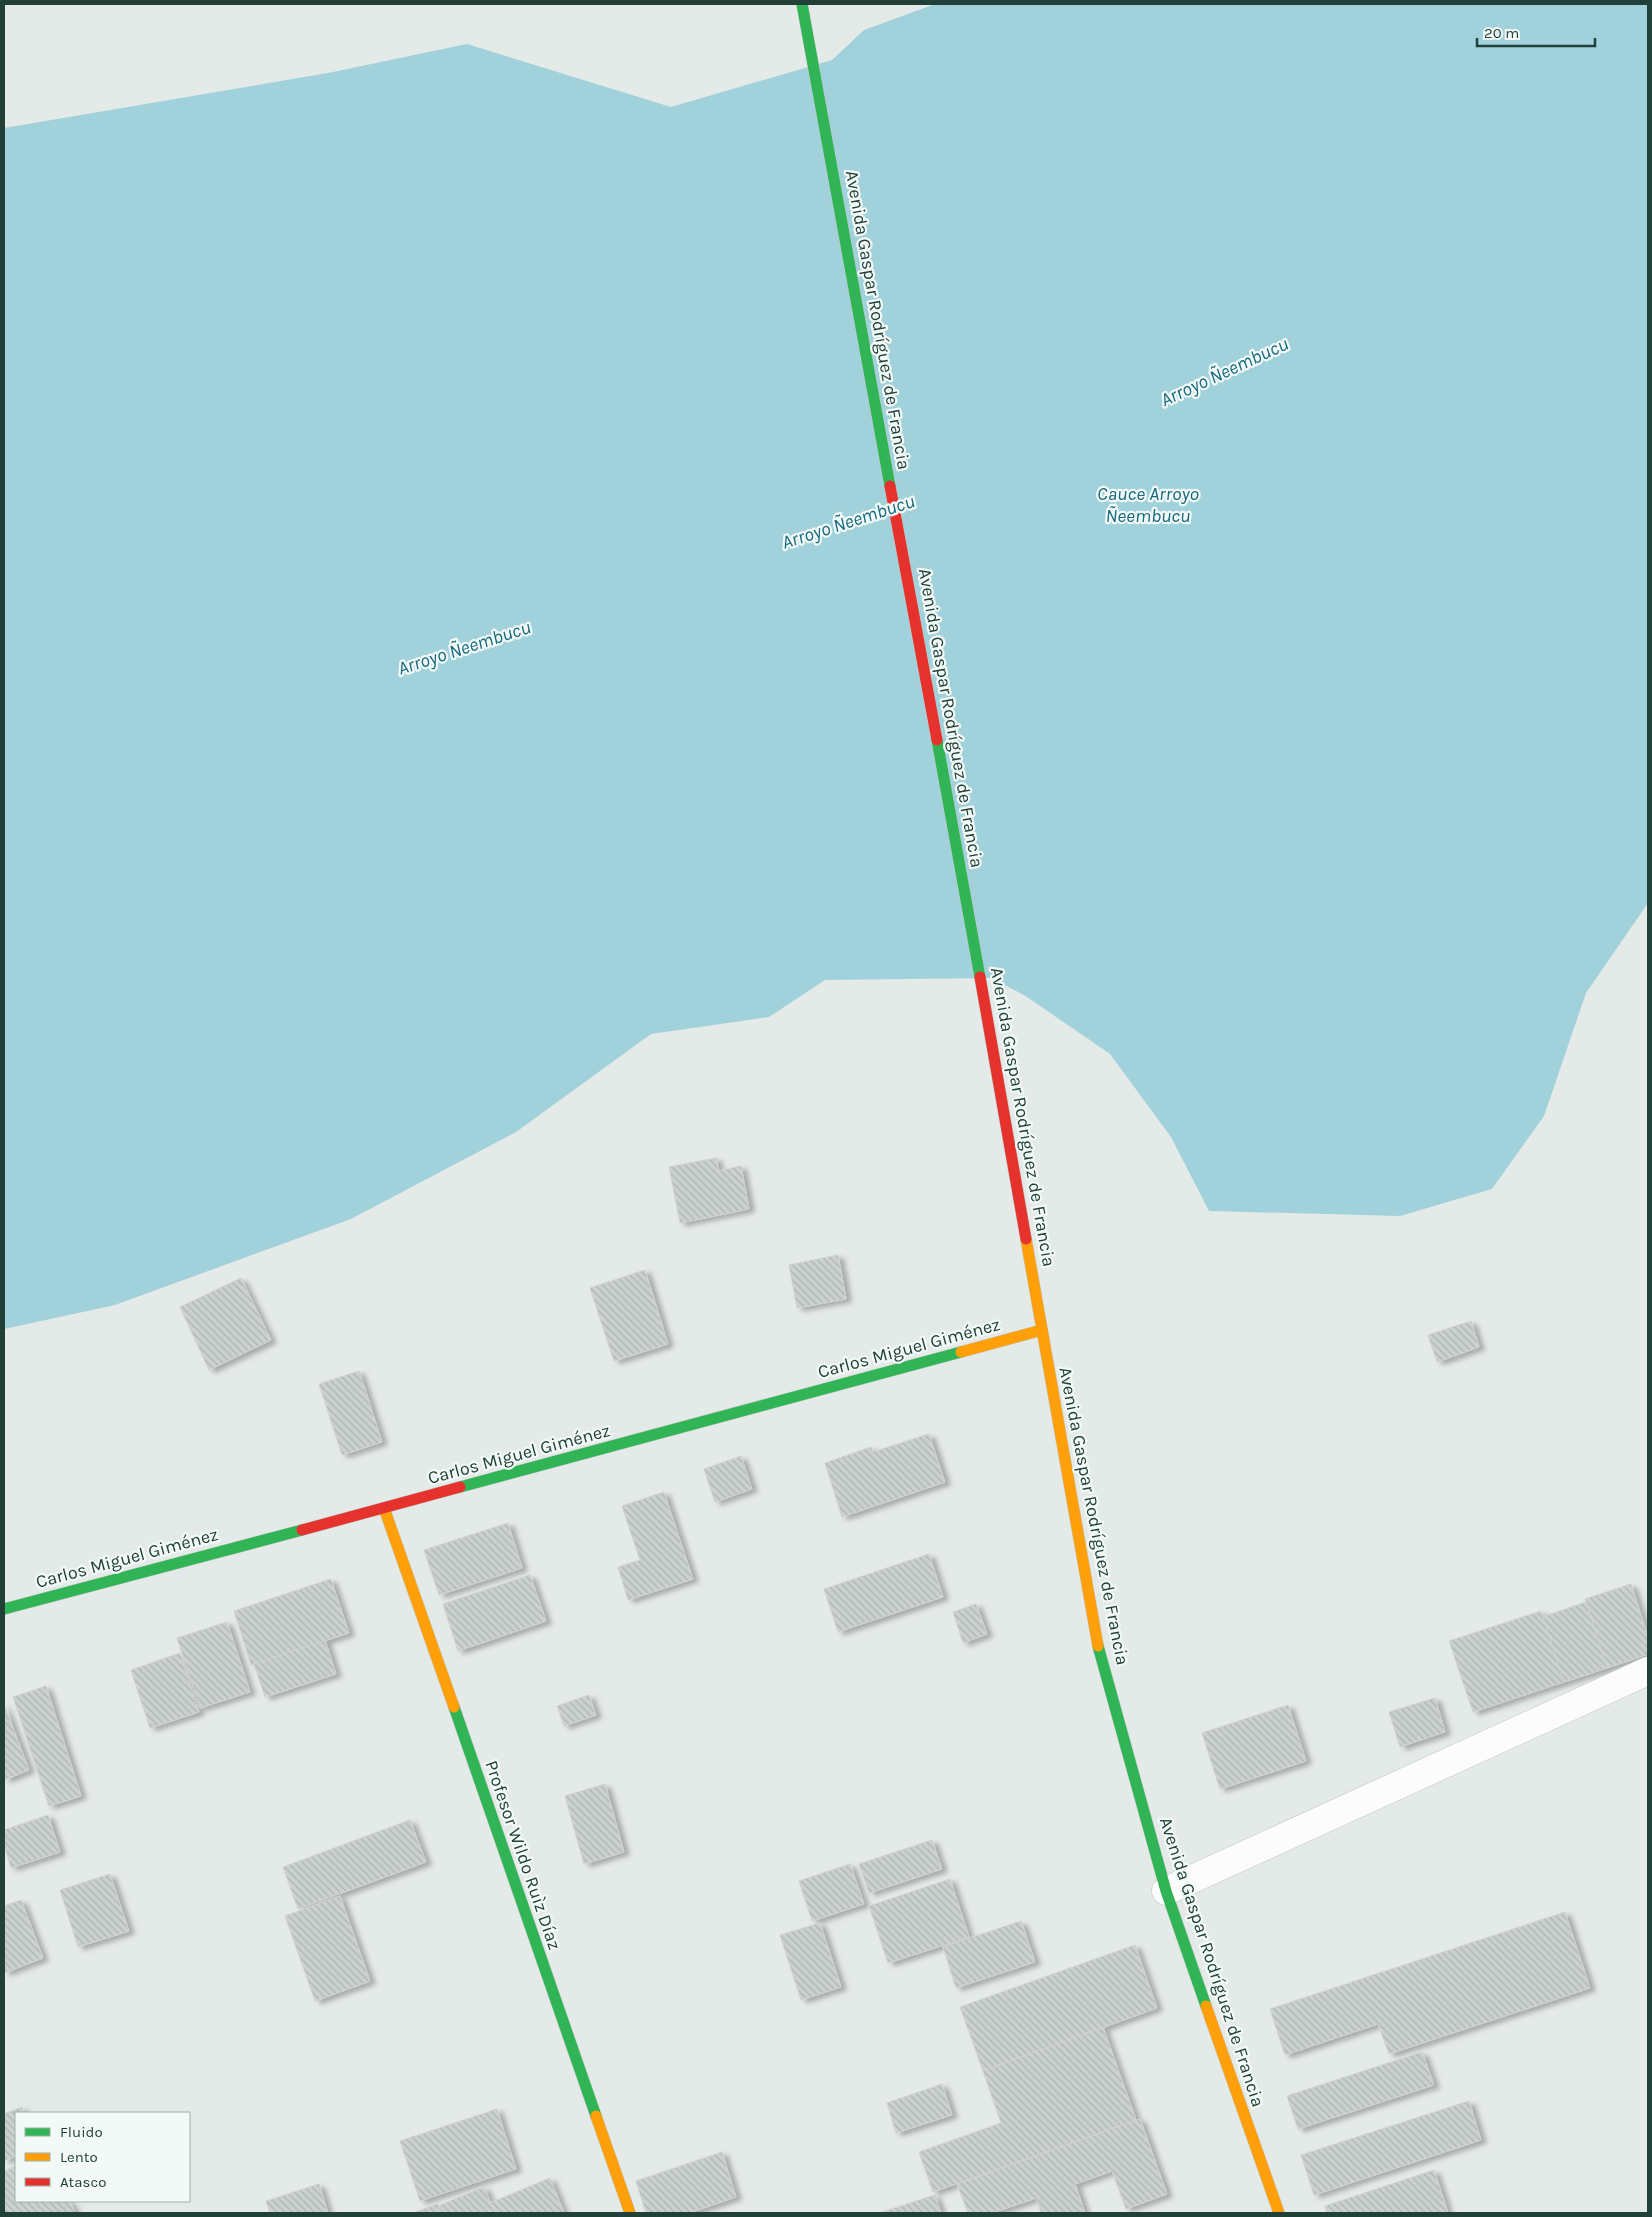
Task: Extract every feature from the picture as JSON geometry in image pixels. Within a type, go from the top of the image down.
[{"type":"main road","name":"Avenida Gaspar Rodríguez de Francia","points":[[803,6],[991,1037],[1096,1639],[1166,1891],[1279,2213]]},
{"type":"main road","name":"Carlos Miguel Giménez","points":[[4,1609],[1042,1330]]},
{"type":"main road","name":"Profesor Wildo Ruìz Díaz","points":[[384,1508],[630,2213]]},
{"type":"street","points":[[1166,1891],[1648,1671]]},
{"type":"water","name":"Cauce Arroyo Ñeembucu","points":[[935,4],[1648,4],[1648,903],[1586,993],[1544,1116],[1492,1189],[1400,1216],[1209,1211],[1171,1137],[1110,1054],[1024,995],[991,978],[825,980],[769,1017],[651,1034],[516,1132],[351,1219],[115,1305],[4,1329],[4,128],[328,73],[467,44],[671,107],[832,60],[864,30]]},
{"type":"building","points":[[716,1158],[719,1171],[741,1166],[749,1209],[680,1223],[669,1167]]},
{"type":"building","points":[[838,1255],[846,1299],[797,1308],[789,1265]]},
{"type":"building","points":[[645,1270],[668,1344],[614,1361],[590,1288]]},
{"type":"building","points":[[241,1278],[271,1340],[209,1370],[180,1307]]},
{"type":"building","points":[[1471,1321],[1479,1347],[1437,1362],[1428,1335]]},
{"type":"building","points":[[359,1371],[382,1442],[342,1455],[319,1384]]},
{"type":"building","points":[[929,1434],[945,1482],[842,1517],[825,1463],[871,1447],[873,1452]]},
{"type":"building","points":[[741,1456],[752,1489],[715,1502],[704,1469]]},
{"type":"building","points":[[664,1492],[693,1579],[628,1600],[618,1567],[640,1560],[622,1506]]},
{"type":"building","points":[[508,1523],[522,1568],[439,1595],[424,1550]]},
{"type":"building","points":[[929,1554],[943,1597],[838,1632],[824,1589]]},
{"type":"building","points":[[530,1575],[546,1621],[458,1651],[443,1604]]},
{"type":"building","points":[[331,1579],[349,1633],[251,1665],[234,1611]]},
{"type":"building","points":[[1631,1584],[1648,1637],[1648,1654],[1607,1668],[1585,1599]]},
{"type":"building","points":[[1586,1602],[1607,1668],[1564,1682],[1542,1617]]},
{"type":"building","points":[[976,1604],[987,1634],[963,1643],[953,1612]]},
{"type":"building","points":[[1541,1611],[1564,1682],[1473,1712],[1449,1641]]},
{"type":"building","points":[[227,1622],[250,1692],[200,1708],[177,1638]]},
{"type":"building","points":[[325,1640],[336,1674],[265,1697],[254,1664]]},
{"type":"building","points":[[180,1653],[199,1712],[150,1728],[131,1670]]},
{"type":"building","points":[[46,1686],[81,1796],[49,1806],[13,1697]]},
{"type":"building","points":[[589,1695],[596,1715],[564,1726],[557,1706]]},
{"type":"building","points":[[1435,1698],[1445,1732],[1400,1747],[1389,1712]]},
{"type":"building","points":[[4,1704],[29,1770],[4,1780]]},
{"type":"building","points":[[1288,1705],[1306,1761],[1220,1789],[1202,1733]]},
{"type":"building","points":[[605,1784],[624,1852],[584,1864],[565,1796]]},
{"type":"building","points":[[48,1815],[60,1852],[11,1868],[4,1845],[4,1830]]},
{"type":"building","points":[[410,1820],[426,1862],[298,1909],[283,1867]]},
{"type":"building","points":[[932,1840],[942,1869],[869,1893],[859,1864]]},
{"type":"building","points":[[850,1864],[864,1904],[812,1921],[799,1881]]},
{"type":"building","points":[[110,1874],[129,1931],[78,1947],[60,1890]]},
{"type":"building","points":[[950,1879],[969,1937],[888,1963],[869,1906]]},
{"type":"building","points":[[340,1896],[370,1981],[315,2001],[285,1916]]},
{"type":"building","points":[[21,1900],[43,1958],[4,1973],[4,1906]]},
{"type":"building","points":[[1565,1912],[1590,1988],[1389,2054],[1378,2024],[1285,2055],[1270,2009]]},
{"type":"building","points":[[1021,1921],[1035,1962],[956,1988],[943,1947]]},
{"type":"building","points":[[820,1923],[841,1987],[801,2000],[780,1935]]},
{"type":"building","points":[[1135,1945],[1157,2008],[983,2071],[960,2007]]},
{"type":"building","points":[[1103,2027],[1136,2120],[933,2192],[919,2152],[1001,2123],[983,2071]]},
{"type":"building","points":[[1422,2052],[1434,2085],[1298,2129],[1287,2096]]},
{"type":"building","points":[[942,2084],[952,2115],[896,2133],[887,2103]]},
{"type":"building","points":[[1469,2101],[1481,2140],[1314,2195],[1301,2155]]},
{"type":"building","points":[[22,2107],[24,2112],[15,2112],[15,2156],[4,2161],[4,2114]]},
{"type":"building","points":[[497,2109],[516,2169],[420,2201],[400,2141]]},
{"type":"building","points":[[1140,2119],[1167,2194],[1126,2209],[1112,2171],[1075,2184],[1085,2213],[1041,2213],[1036,2198],[992,2213],[968,2213],[957,2184]]},
{"type":"building","points":[[722,2152],[736,2197],[689,2213],[646,2213],[636,2181]]},
{"type":"building","points":[[15,2166],[15,2202],[70,2202],[75,2213],[4,2213],[4,2171]]},
{"type":"building","points":[[1434,2170],[1448,2213],[1327,2213],[1325,2206]]},
{"type":"building","points":[[550,2178],[564,2213],[495,2213],[490,2203]]},
{"type":"building","points":[[319,2184],[328,2213],[270,2213],[266,2201]]},
{"type":"building","points":[[484,2187],[495,2213],[441,2213],[438,2206]]},
{"type":"building","points":[[935,2195],[941,2213],[879,2213]]},
{"type":"building","points":[[437,2204],[441,2213],[413,2213]]},
{"type":"traffic: fast","points":[[802,4],[890,486]]},
{"type":"traffic: fast","points":[[937,740],[980,977]]},
{"type":"traffic: fast","points":[[460,1487],[961,1352]]},
{"type":"traffic: fast","points":[[4,1609],[302,1530]]},
{"type":"traffic: fast","points":[[1098,1646],[1166,1891],[1206,2006]]},
{"type":"traffic: fast","points":[[454,1707],[596,2116]]},
{"type":"traffic: slow","points":[[1026,1239],[1098,1646]]},
{"type":"traffic: slow","points":[[961,1352],[1042,1330]]},
{"type":"traffic: slow","points":[[384,1508],[454,1707]]},
{"type":"traffic: slow","points":[[1206,2006],[1279,2213]]},
{"type":"traffic: slow","points":[[596,2116],[630,2213]]},
{"type":"traffic: jam","points":[[890,486],[937,740]]},
{"type":"traffic: jam","points":[[980,977],[1026,1239]]},
{"type":"traffic: jam","points":[[302,1530],[460,1487]]},
{"type":"water label","name":"Arroyo Ñeembucu","points":[[1224,371]]},
{"type":"water label","name":"Arroyo Ñeembucu","points":[[848,521]]},
{"type":"water label","name":"Arroyo Ñeembucu","points":[[464,647]]}]
